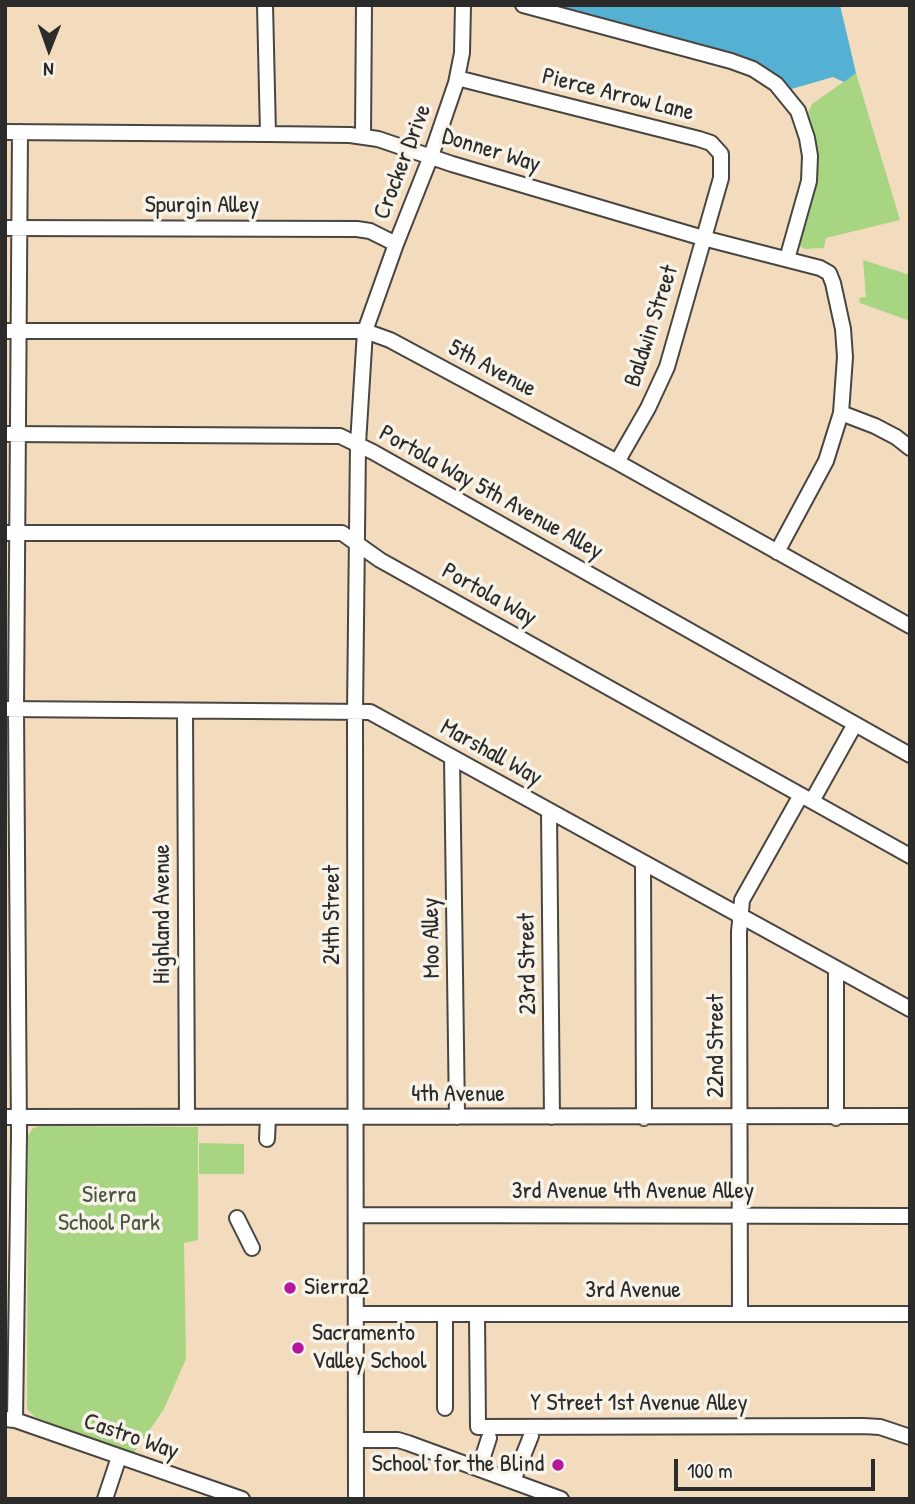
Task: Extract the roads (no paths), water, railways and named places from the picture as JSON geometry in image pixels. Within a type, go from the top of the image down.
[{"type":"street","points":[[265,5],[268,134]]},
{"type":"street","points":[[363,136],[364,5]]},
{"type":"street","name":"Crocker Drive","points":[[365,331],[431,156],[457,78],[464,36],[463,5]]},
{"type":"street","points":[[523,5],[731,61],[753,69],[776,84],[798,111],[810,156],[809,181],[787,259]]},
{"type":"street","name":"Pierce Arrow Lane","points":[[457,78],[711,143],[721,155],[722,167],[703,238]]},
{"type":"street","points":[[10,1419],[13,132]]},
{"type":"street","name":"Donner Way","points":[[13,132],[363,136],[703,238],[820,268],[829,273],[836,292],[843,329],[845,376],[841,413]]},
{"type":"street","name":"Spurgin Alley","points":[[12,228],[357,229],[370,231],[396,244]]},
{"type":"street","name":"Baldwin Street","points":[[617,462],[648,408],[667,367],[703,238]]},
{"type":"street","name":"5th Avenue","points":[[12,331],[365,331],[390,340],[617,462],[910,626]]},
{"type":"street","name":"24th Street","points":[[356,1499],[355,712],[358,444],[365,331]]},
{"type":"street","points":[[777,552],[826,461],[841,413],[875,426],[910,448]]},
{"type":"street","name":"Portola Way 5th Avenue Alley","points":[[12,434],[340,436],[910,755]]},
{"type":"street","name":"Portola Way","points":[[11,533],[342,533],[380,560],[910,856]]},
{"type":"street","name":"Marshall Way","points":[[11,709],[370,712],[910,1009]]},
{"type":"street","name":"Highland Avenue","points":[[185,711],[187,1117]]},
{"type":"street","name":"22nd Street","points":[[740,1313],[742,900],[855,724]]},
{"type":"street","name":"Moo Alley","points":[[452,757],[457,1117]]},
{"type":"street","name":"23rd Street","points":[[549,811],[552,1117]]},
{"type":"street","points":[[643,863],[644,1118]]},
{"type":"street","points":[[836,970],[836,1118]]},
{"type":"street","name":"4th Avenue","points":[[12,1117],[910,1116]]},
{"type":"street","points":[[267,1139],[268,1117]]},
{"type":"street","name":"3rd Avenue 4th Avenue Alley","points":[[356,1215],[910,1216]]},
{"type":"street","points":[[237,1218],[252,1248]]},
{"type":"street","name":"3rd Avenue","points":[[356,1314],[910,1314]]},
{"type":"street","points":[[444,1315],[445,1408]]},
{"type":"street","name":"Y Street 1st Avenue Alley","points":[[477,1315],[478,1427],[863,1426],[880,1427],[910,1437]]},
{"type":"street","name":"Castro Way","points":[[10,1419],[242,1499]]},
{"type":"street","points":[[513,1481],[531,1436]]},
{"type":"street","points":[[479,1469],[489,1438]]},
{"type":"street","points":[[356,1440],[403,1441],[561,1499]]},
{"type":"street","points":[[105,1499],[119,1457]]},
{"type":"water","points":[[550,5],[840,5],[856,73],[844,82],[833,77],[788,90],[765,68],[740,55]]},
{"type":"place","name":"Sierra2","points":[[290,1288]]},
{"type":"place","name":"Sacramento Valley School","points":[[298,1348]]},
{"type":"place","name":"School for the Blind","points":[[558,1465]]},
{"type":"park label","name":"Sierra School Park","points":[[109,1210]]}]
